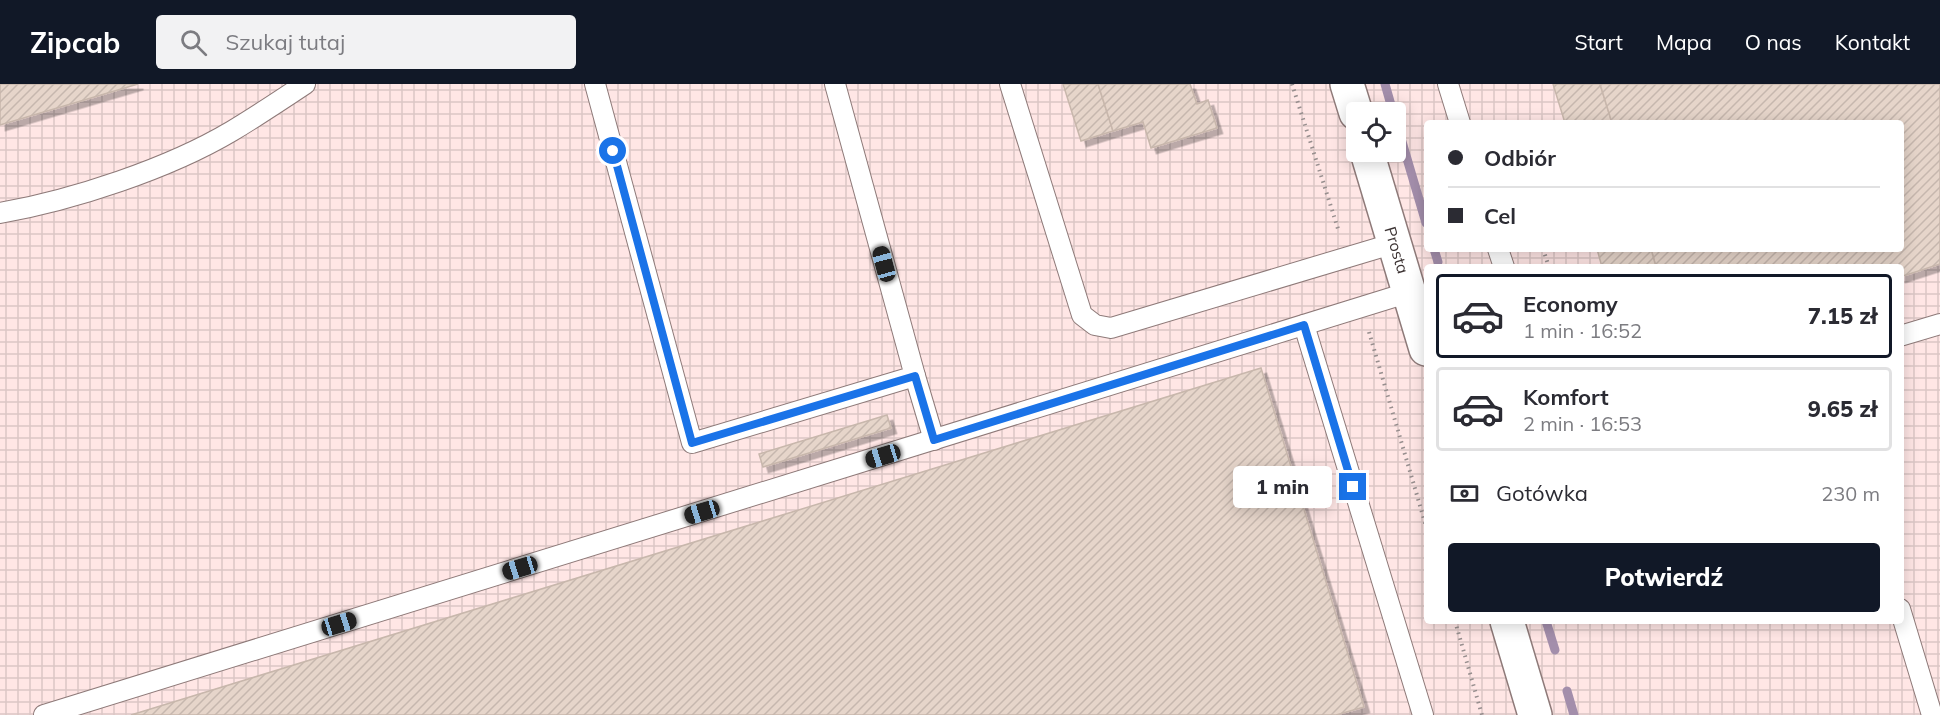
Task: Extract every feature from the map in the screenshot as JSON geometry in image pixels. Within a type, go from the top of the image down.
[{"type":"street","points":[[1347,84],[1353,102]]},
{"type":"street","name":"Prosta","points":[[1370,162],[1424,342]]},
{"type":"street","points":[[1509,624],[1535,715]]},
{"type":"lane","points":[[0,213],[28,208],[159,168],[231,132],[305,84]]},
{"type":"lane","points":[[595,84],[692,443],[915,376]]},
{"type":"lane","points":[[835,84],[934,440]]},
{"type":"lane","points":[[1010,84],[1082,315],[1095,325],[1111,328],[1395,243]]},
{"type":"lane","points":[[1448,84],[1459,120]]},
{"type":"lane","points":[[44,715],[1410,292]]},
{"type":"lane","points":[[1904,335],[1940,324]]},
{"type":"lane","points":[[1304,325],[1423,715]]},
{"type":"lane","points":[[1904,622],[1932,715]]},
{"type":"path","points":[[1456,624],[1482,715]]},
{"type":"shaded area","points":[[0,84],[1940,84],[1940,715],[0,715]]},
{"type":"building","points":[[0,84],[138,84],[0,125]]},
{"type":"building","points":[[1063,84],[1098,84],[1113,131],[1081,141]]},
{"type":"building","points":[[1098,84],[1190,84],[1197,104],[1208,100],[1217,128],[1151,148],[1143,122],[1113,131]]},
{"type":"building","points":[[1553,84],[1600,84],[1611,120],[1564,120]]},
{"type":"building","points":[[1600,84],[1940,84],[1940,264],[1904,276],[1904,264],[1655,264],[1652,252],[1904,252],[1904,120],[1611,120]]},
{"type":"building","points":[[1598,252],[1652,252],[1655,264],[1601,264]]},
{"type":"building","points":[[1261,368],[1364,707],[1336,715],[131,715]]},
{"type":"building","points":[[887,415],[891,428],[763,467],[759,454]]},
{"type":"waterway","points":[[1385,84],[1390,102]]},
{"type":"waterway","points":[[1406,155],[1424,216]]},
{"type":"waterway","points":[[1435,252],[1438,262]]},
{"type":"waterway","points":[[1547,624],[1555,650]]},
{"type":"waterway","points":[[1567,691],[1574,715]]},
{"type":"route","points":[[613,151],[692,443],[915,376],[934,440],[1304,325],[1353,487]]}]
